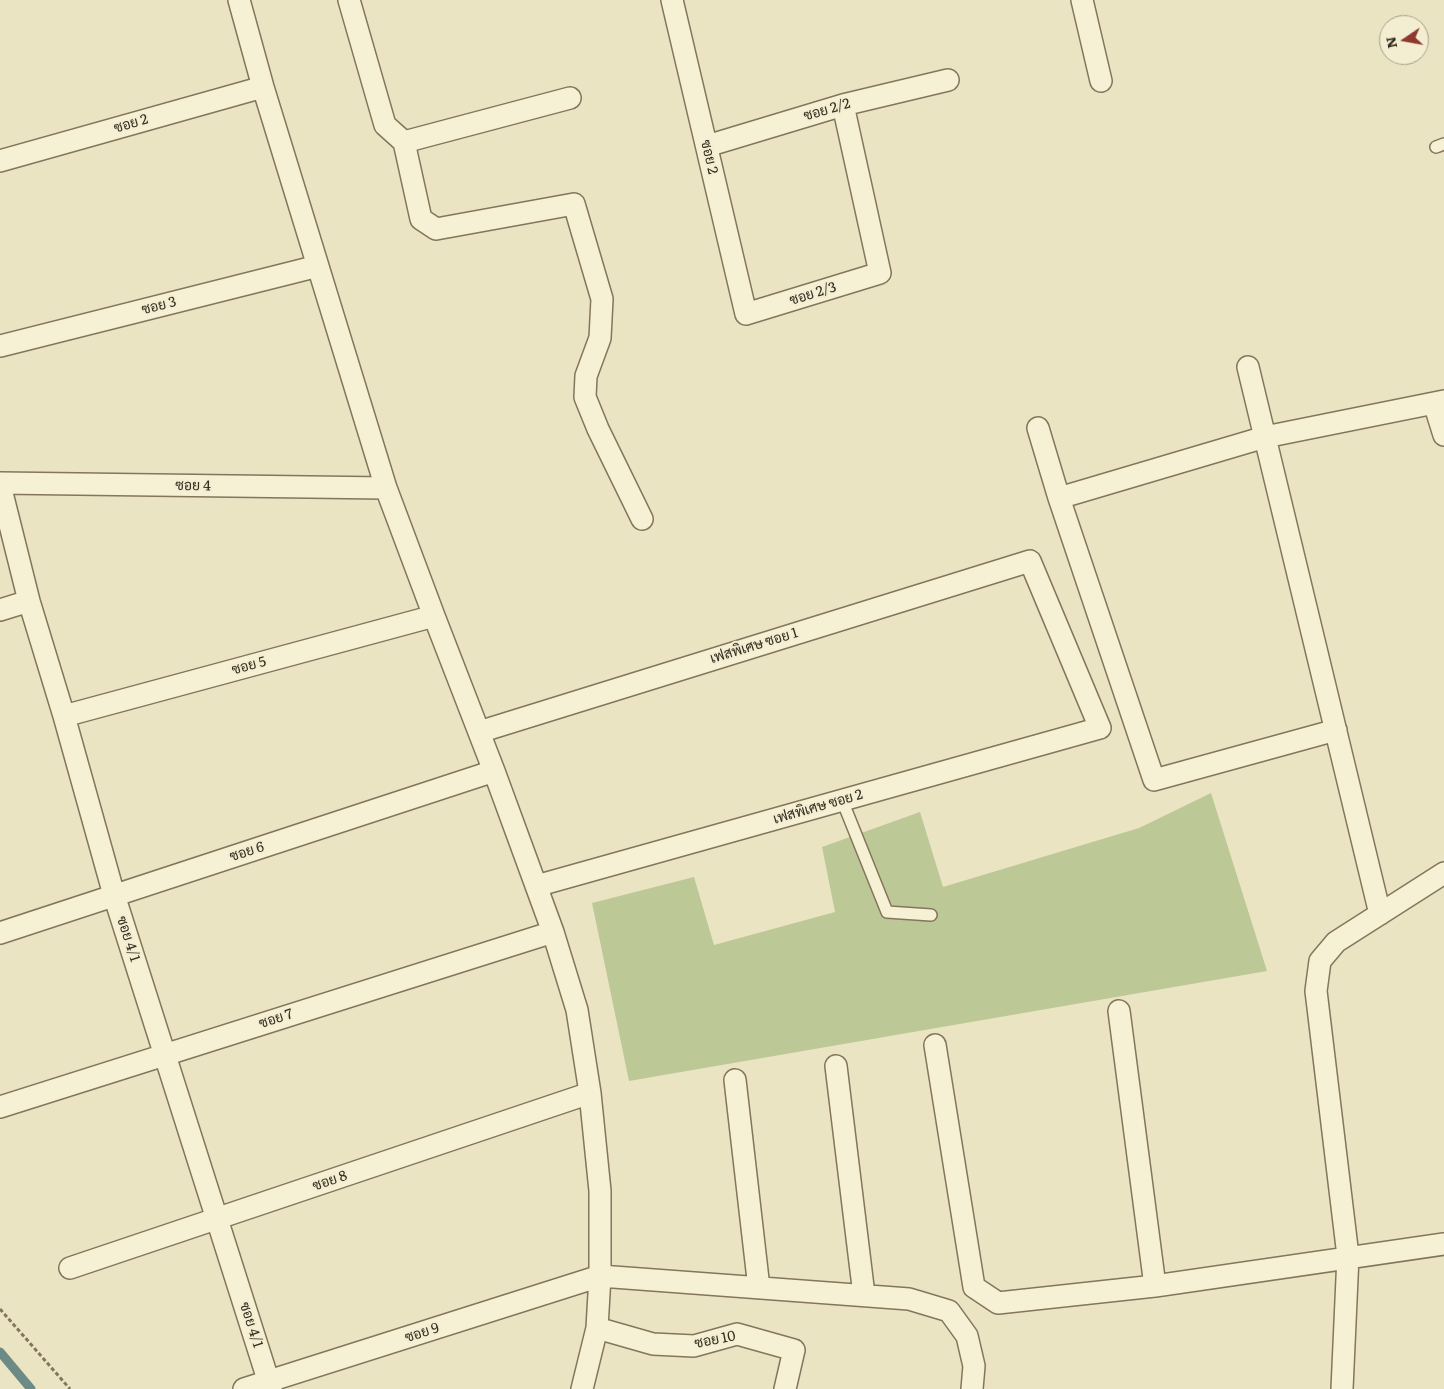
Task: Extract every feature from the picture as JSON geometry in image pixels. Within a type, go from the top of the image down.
[{"type":"street","points":[[238,0],[386,488],[553,932],[577,1010],[590,1093],[600,1191],[600,1276],[597,1328],[582,1389]]},
{"type":"street","points":[[349,0],[385,125],[404,142],[421,219],[436,229],[574,204],[602,299],[600,338],[586,376],[585,397],[598,429],[642,519]]},
{"type":"street","name":"ซอย 2","points":[[672,0],[746,314]]},
{"type":"street","points":[[1082,0],[1101,81]]},
{"type":"street","name":"ซอย 2/2","points":[[707,146],[843,106],[948,80]]},
{"type":"street","name":"ซอย 2","points":[[0,161],[263,87]]},
{"type":"street","points":[[404,142],[570,98]]},
{"type":"street","name":"ซอย 2/3","points":[[746,314],[880,273],[843,106]]},
{"type":"street","name":"ซอย 3","points":[[0,346],[318,266]]},
{"type":"street","points":[[1248,367],[1380,914]]},
{"type":"street","points":[[1059,498],[1265,436],[1439,402],[1444,435]]},
{"type":"street","points":[[1038,428],[1059,498],[1154,780],[1336,730]]},
{"type":"street","name":"ซอย 4","points":[[0,484],[386,488]]},
{"type":"street","name":"ซอย 4/1","points":[[0,484],[29,601],[64,716],[114,895],[270,1385]]},
{"type":"street","name":"เฟสพิเศษ ซอย 1","points":[[479,732],[1030,561],[1100,728]]},
{"type":"street","points":[[0,610],[29,601]]},
{"type":"street","name":"ซอย 5","points":[[64,716],[434,616]]},
{"type":"street","name":"เฟสพิเศษ ซอย 2","points":[[536,886],[1100,728]]},
{"type":"street","name":"ซอย 6","points":[[0,932],[494,771]]},
{"type":"street","points":[[1342,1389],[1348,1256],[1316,990],[1320,961],[1336,942],[1444,873]]},
{"type":"street","name":"ซอย 7","points":[[0,1107],[553,932]]},
{"type":"street","points":[[1119,1011],[1155,1286]]},
{"type":"street","points":[[935,1045],[974,1287],[998,1303],[1155,1286],[1348,1256],[1444,1244]]},
{"type":"street","points":[[836,1066],[864,1296]]},
{"type":"street","points":[[735,1080],[759,1288]]},
{"type":"street","name":"ซอย 8","points":[[70,1268],[590,1093]]},
{"type":"street","points":[[600,1276],[909,1299],[949,1311],[967,1336],[974,1366],[972,1389]]},
{"type":"street","name":"ซอย 9","points":[[244,1389],[270,1385],[600,1276]]},
{"type":"street","name":"ซอย 10","points":[[597,1328],[653,1344],[694,1346],[737,1334],[794,1350],[785,1389]]},
{"type":"lane","points":[[842,800],[887,912],[931,915]]},
{"type":"path","points":[[0,1308],[70,1389]]},
{"type":"green space","points":[[1211,793],[1267,971],[629,1081],[592,903],[694,877],[714,945],[835,912],[822,847],[920,812],[943,887],[1139,828]]},
{"type":"waterway","points":[[0,1352],[31,1389]]}]
